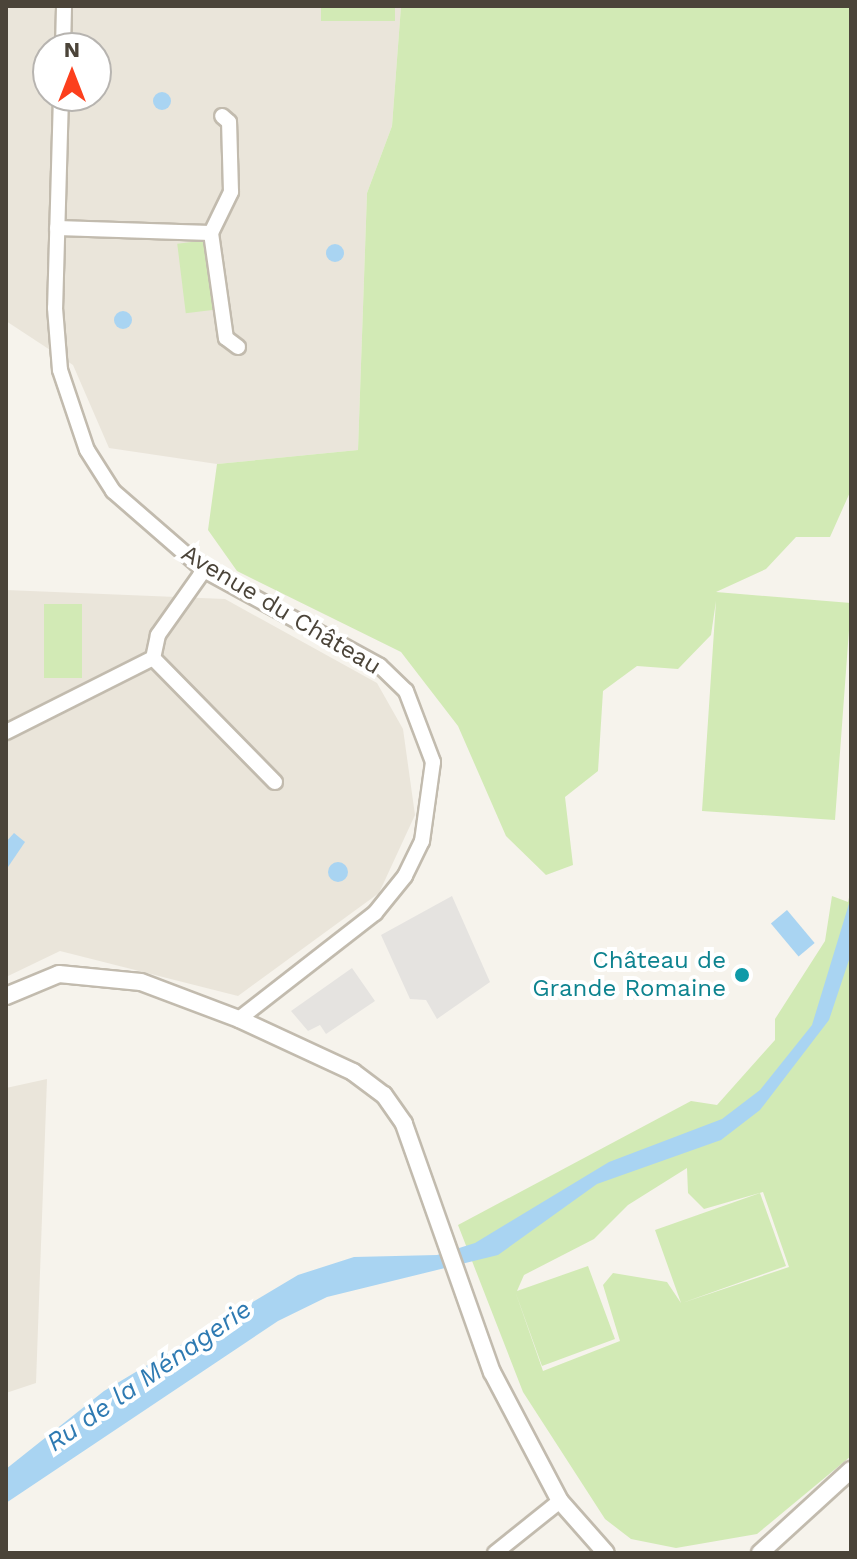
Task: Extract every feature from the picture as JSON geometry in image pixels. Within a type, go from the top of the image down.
[{"type":"street","points":[[63,9],[63,32]]},
{"type":"street","name":"Avenue du Château","points":[[61,112],[55,308],[71,416],[113,491],[204,570],[380,666],[406,691],[433,762],[422,841],[405,876],[375,913],[239,1019]]},
{"type":"street","points":[[222,116],[229,122],[231,192],[211,233],[226,338],[238,347]]},
{"type":"street","points":[[57,228],[211,233]]},
{"type":"street","points":[[153,658],[158,635],[204,570]]},
{"type":"street","points":[[6,732],[153,658]]},
{"type":"street","points":[[153,658],[275,782]]},
{"type":"street","points":[[6,996],[59,974],[98,975],[172,992],[353,1072],[384,1095],[404,1124],[451,1267],[492,1372],[560,1501],[606,1553]]},
{"type":"street","points":[[760,1553],[851,1470]]},
{"type":"street","points":[[495,1553],[560,1501]]},
{"type":"shaded area","points":[[6,6],[401,6],[392,126],[367,193],[358,450],[217,464],[109,448],[73,365],[6,321]]},
{"type":"shaded area","points":[[6,590],[225,599],[377,683],[403,729],[415,815],[379,893],[238,996],[60,951],[6,977]]},
{"type":"shaded area","points":[[452,896],[490,982],[437,1019],[426,1000],[410,999],[381,935]]},
{"type":"shaded area","points":[[352,968],[375,1001],[326,1034],[320,1025],[308,1031],[291,1011]]},
{"type":"shaded area","points":[[47,1079],[36,1383],[6,1393],[6,1088]]},
{"type":"green space","points":[[321,6],[395,6],[395,21],[321,21]]},
{"type":"green space","points":[[401,6],[851,6],[851,490],[830,537],[796,537],[766,569],[716,592],[851,603],[835,820],[702,811],[716,601],[711,635],[678,669],[637,666],[603,691],[598,771],[565,797],[573,865],[546,875],[506,836],[458,726],[401,652],[237,571],[208,530],[217,464],[358,450],[367,193],[392,126]]},
{"type":"green space","points":[[208,240],[217,309],[186,313],[177,244]]},
{"type":"green space","points":[[44,604],[82,604],[82,678],[44,678]]},
{"type":"green space","points":[[851,889],[851,1456],[757,1534],[676,1548],[631,1539],[605,1519],[523,1392],[458,1225],[691,1101],[717,1105],[775,1040],[775,1019],[825,941],[832,896],[848,902]],"holes":[[[687,1168],[688,1193],[704,1209],[763,1192],[789,1267],[682,1303],[786,1266],[760,1193],[655,1230],[681,1303],[667,1282],[613,1273],[603,1285],[620,1341],[543,1371],[515,1291],[542,1366],[615,1339],[588,1266],[517,1291],[524,1275],[594,1239],[628,1205]]]},
{"type":"water","points":[[158,92],[166,92],[171,101],[169,108],[158,110],[153,105],[153,97]]},
{"type":"water","points":[[335,244],[344,253],[335,262],[326,253]]},
{"type":"water","points":[[123,311],[132,320],[123,329],[114,320]]},
{"type":"water","points":[[14,833],[25,842],[8,867],[6,842]]},
{"type":"water","points":[[338,862],[345,865],[348,872],[345,879],[338,882],[331,879],[328,872],[331,865]]},
{"type":"water","name":"Ru de la Ménagerie","points":[[851,897],[851,954],[829,1020],[760,1110],[721,1140],[597,1184],[498,1255],[327,1297],[278,1321],[6,1503],[6,1469],[104,1391],[298,1275],[354,1257],[437,1255],[475,1243],[609,1162],[722,1119],[760,1090],[812,1025]]},
{"type":"water","points":[[787,910],[815,943],[799,956],[771,923]]},
{"type":"place","name":"Château de Grande Romaine","points":[[742,975]]}]
